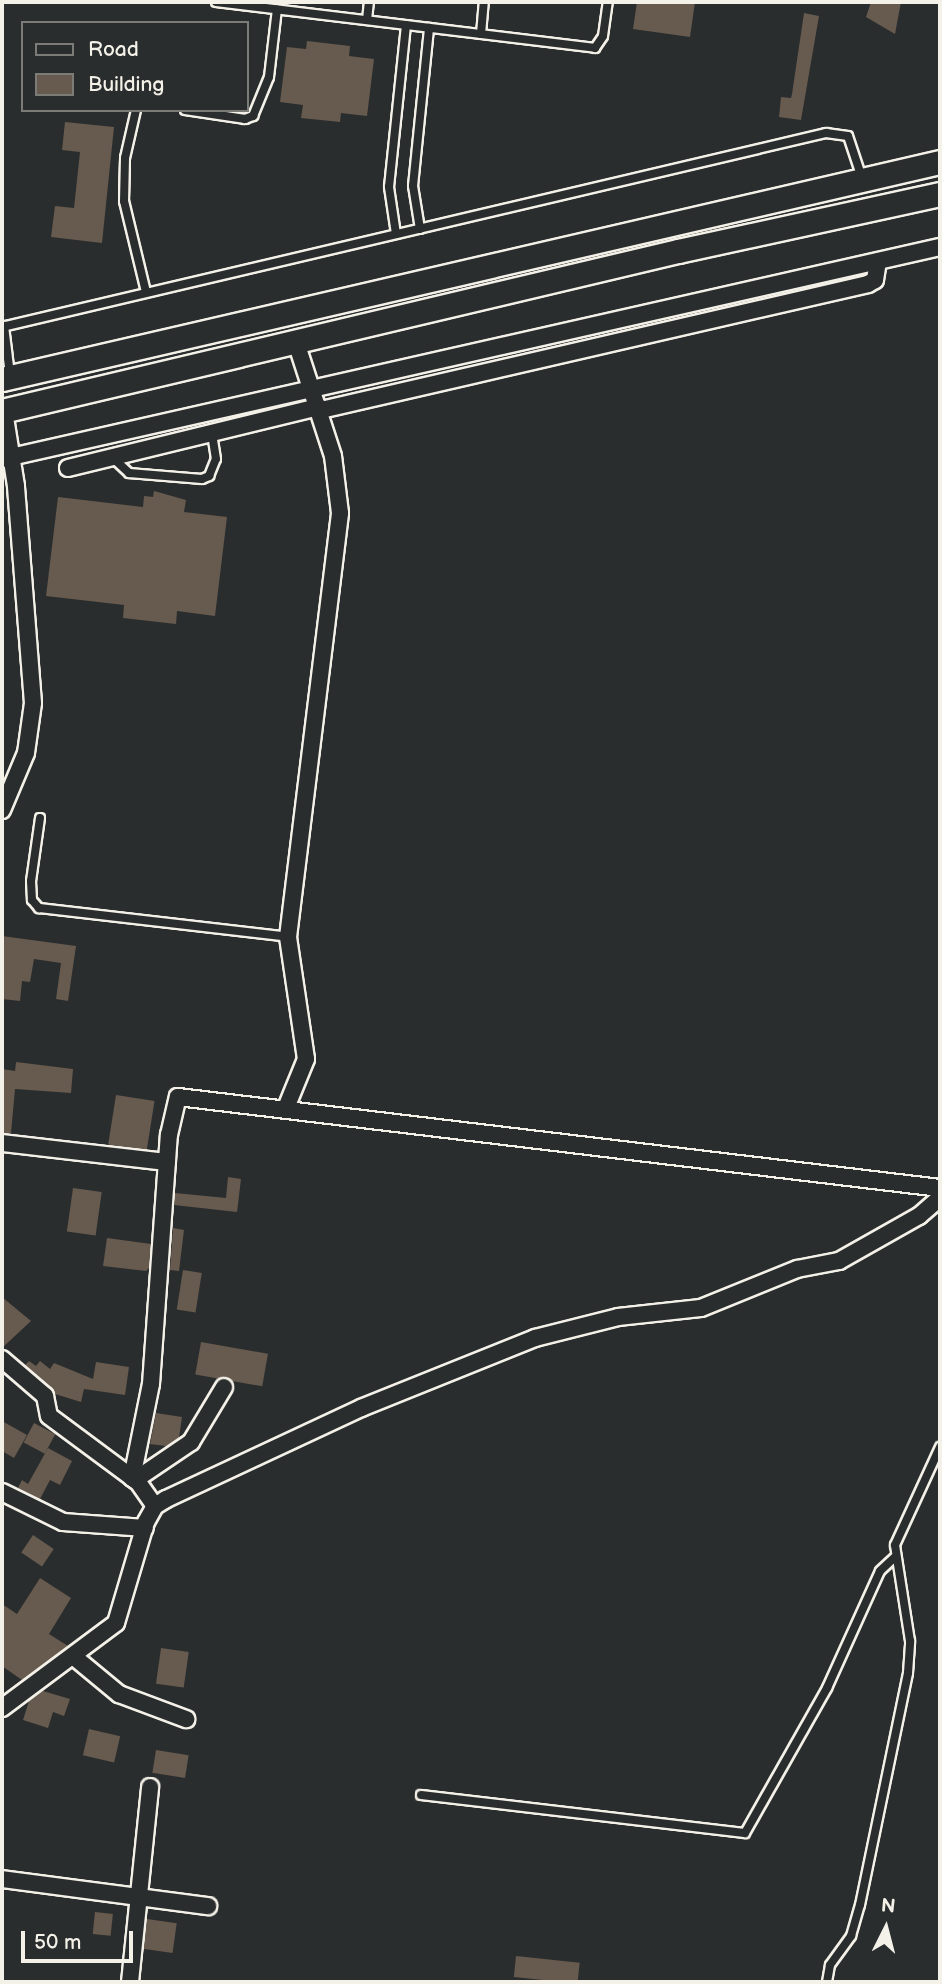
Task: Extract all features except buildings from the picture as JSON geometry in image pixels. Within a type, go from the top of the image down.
[{"type":"street","points":[[2,810],[26,753],[33,703],[3,411],[937,194],[932,164],[862,177],[6,378]]},
{"type":"street","points":[[7,458],[940,247]]},
{"type":"street","points":[[68,468],[320,408],[868,285],[874,280],[878,261]]},
{"type":"street","points":[[286,1108],[306,1059],[288,937],[340,525],[338,476],[320,408],[296,342]]},
{"type":"street","points":[[134,1479],[153,1363],[167,1162],[178,1097],[940,1188]]},
{"type":"street","points":[[2,1143],[167,1162]]},
{"type":"street","points":[[2,1708],[116,1623],[145,1528],[155,1506],[361,1408],[535,1338],[618,1317],[701,1308],[797,1269],[839,1261],[919,1216],[940,1198]]},
{"type":"street","points":[[2,1359],[45,1395],[53,1419],[134,1479],[155,1506]]},
{"type":"street","points":[[134,1479],[191,1441],[225,1387]]},
{"type":"street","points":[[2,1492],[62,1522],[145,1528]]},
{"type":"street","points":[[73,1656],[119,1694],[186,1719]]},
{"type":"street","points":[[130,1982],[150,1787]]},
{"type":"street","points":[[2,1879],[208,1906]]},
{"type":"lane","points":[[215,2],[595,48],[603,36],[608,2]]},
{"type":"lane","points":[[367,20],[369,2]]},
{"type":"lane","points":[[481,34],[484,2]]},
{"type":"lane","points":[[198,112],[245,119],[253,116],[269,77],[277,9]]},
{"type":"lane","points":[[396,234],[389,187],[406,25]]},
{"type":"lane","points":[[420,229],[412,186],[429,28]]},
{"type":"lane","points":[[136,112],[125,158],[124,201],[146,292]]},
{"type":"lane","points":[[6,378],[3,326],[146,292],[837,131],[848,135],[862,177]]},
{"type":"lane","points":[[113,458],[129,472],[202,479],[209,476],[216,459],[212,434]]},
{"type":"lane","points":[[40,818],[30,892],[39,908],[288,937]]},
{"type":"lane","points":[[827,1982],[830,1965],[851,1936],[860,1905],[908,1673],[910,1641],[895,1557],[902,1524],[940,1447]]},
{"type":"lane","points":[[421,1795],[745,1833],[843,1657],[880,1571],[895,1557]]}]
